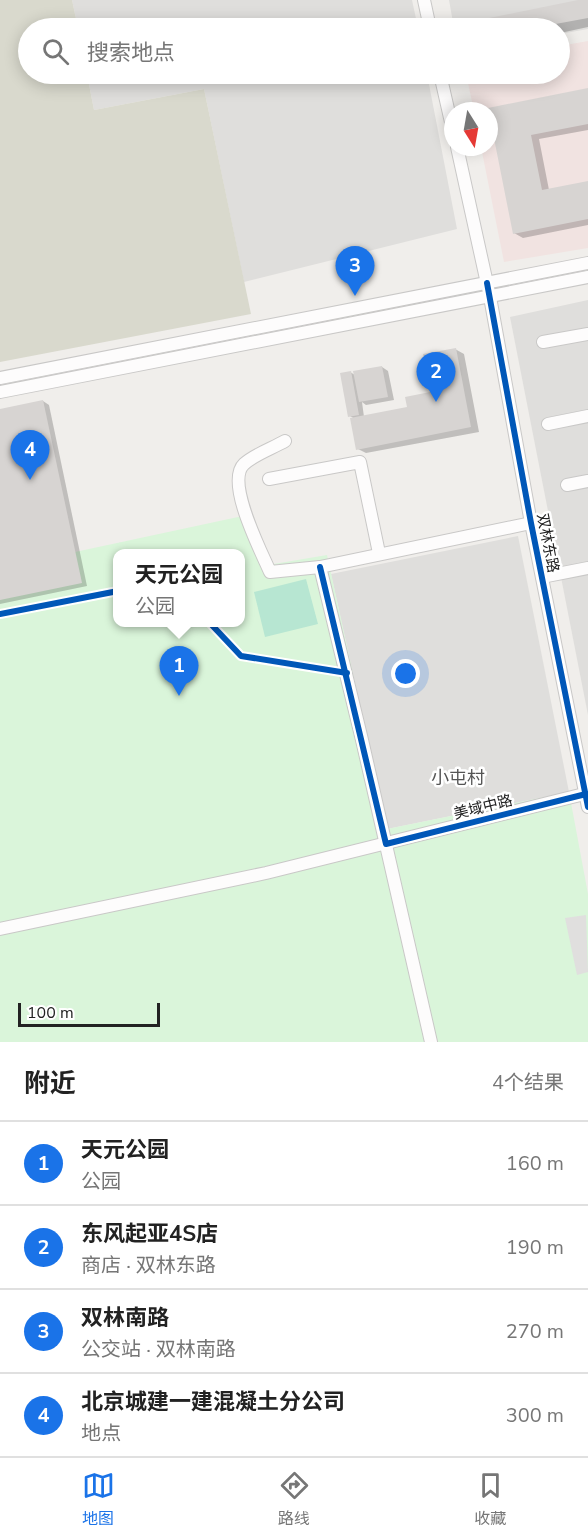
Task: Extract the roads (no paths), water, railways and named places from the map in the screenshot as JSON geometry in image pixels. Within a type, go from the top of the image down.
[{"type":"street","points":[[424,0],[428,18]]},
{"type":"street","points":[[442,84],[446,102]]},
{"type":"street","name":"双林东路","points":[[459,156],[490,297],[531,523],[587,798]]},
{"type":"street","points":[[0,378],[588,263]]},
{"type":"street","points":[[0,392],[588,277]]},
{"type":"street","points":[[543,342],[588,334]]},
{"type":"street","points":[[548,424],[588,416]]},
{"type":"street","points":[[285,441],[244,464],[238,482],[246,517],[270,572],[320,567],[531,523]]},
{"type":"street","points":[[269,479],[360,462],[379,553]]},
{"type":"street","points":[[567,485],[588,481]]},
{"type":"street","points":[[320,567],[431,1042]]},
{"type":"street","points":[[542,577],[588,568]]},
{"type":"street","name":"美域中路","points":[[0,929],[266,873],[587,798]]},
{"type":"place","name":"双林南路","points":[[355,296]]},
{"type":"place","name":"东风起亚4S店","points":[[436,402]]},
{"type":"place","name":"北京城建一建混凝土分公司","points":[[30,480]]},
{"type":"place","name":"天元公园","points":[[179,696]]},
{"type":"district","name":"小屯村","points":[[458,778]]}]
